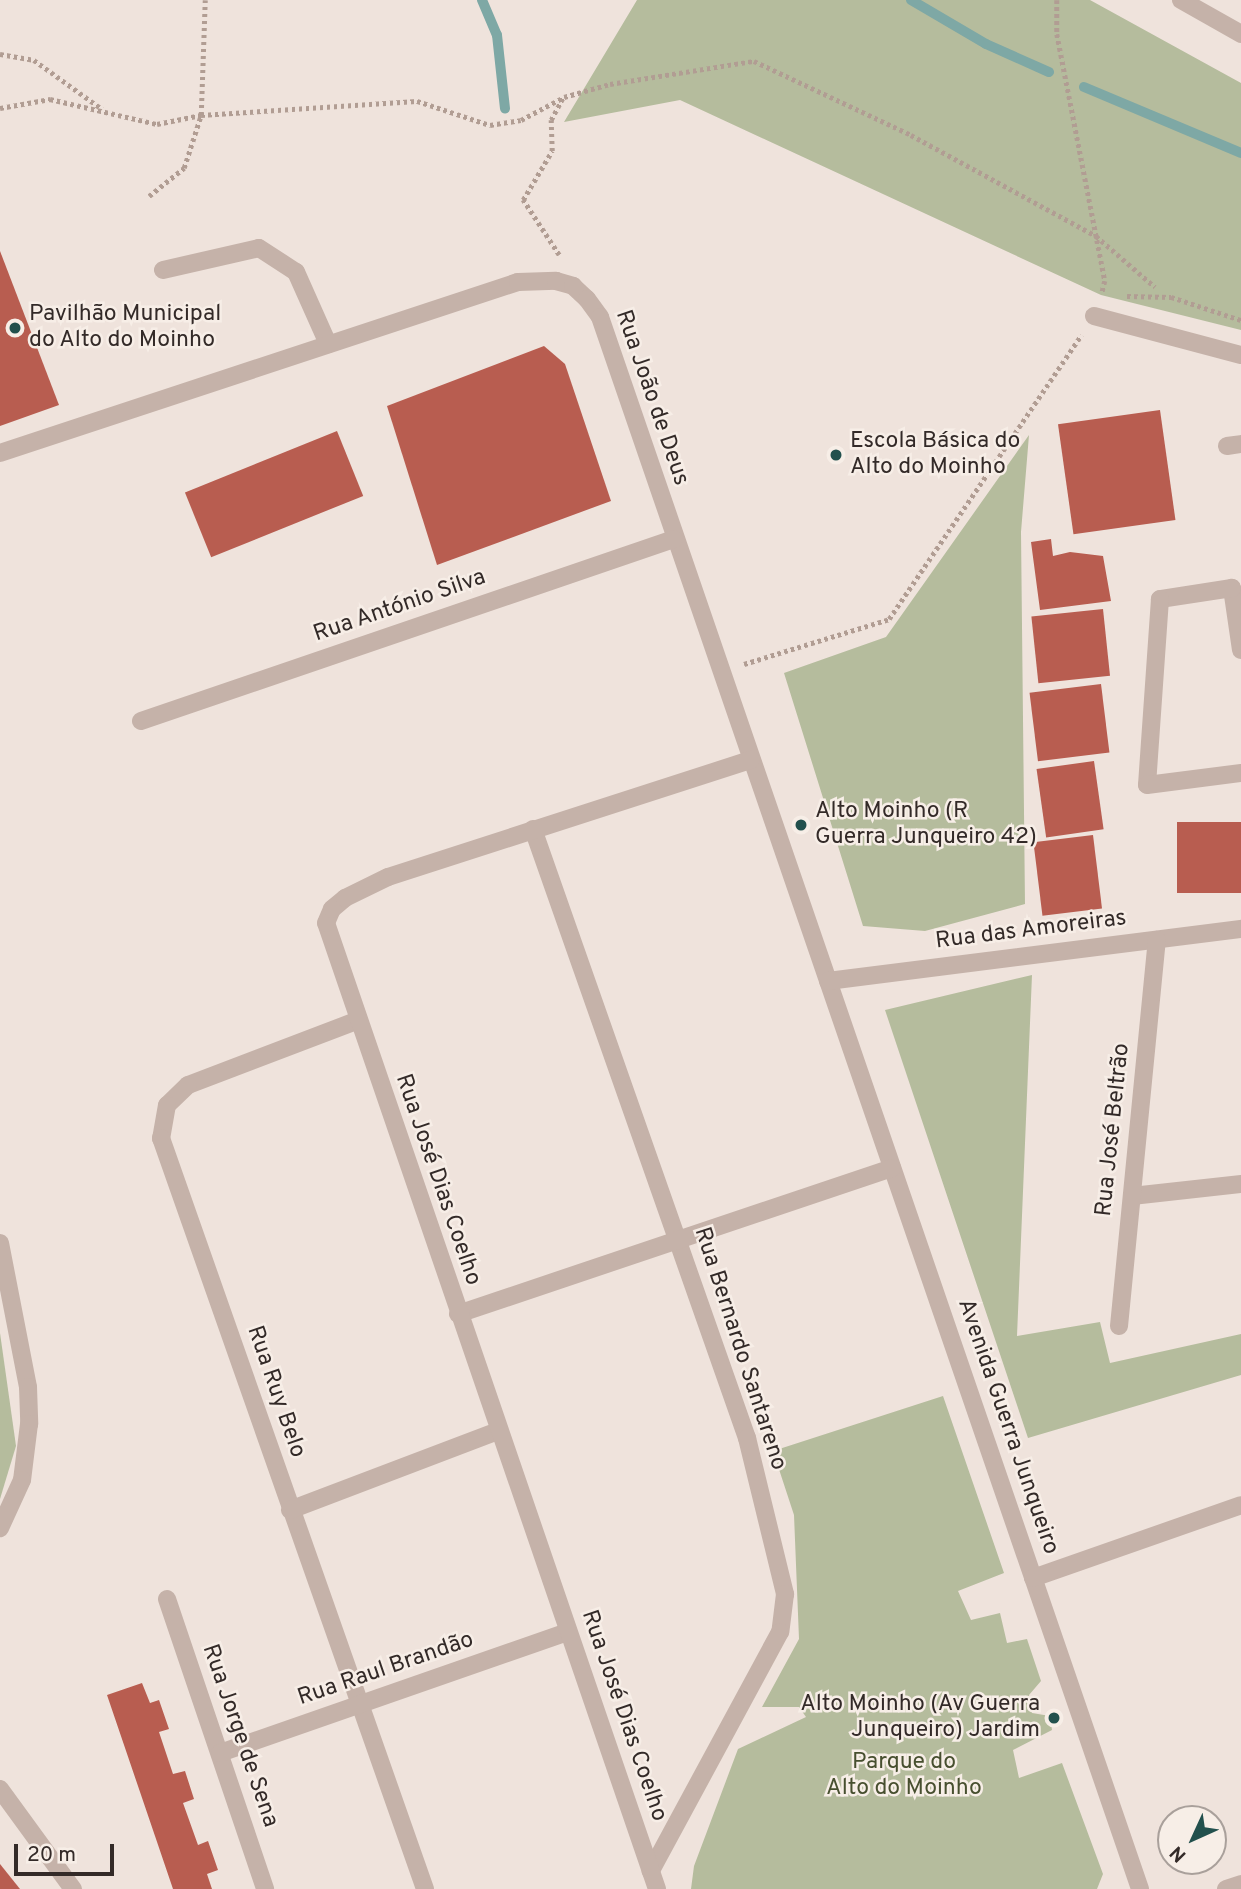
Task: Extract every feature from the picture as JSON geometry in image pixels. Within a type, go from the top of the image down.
[{"type":"street","points":[[1181,0],[1241,34]]},
{"type":"street","points":[[163,270],[259,248],[296,272],[328,344]]},
{"type":"street","name":"Rua João de Deus","points":[[0,453],[518,282],[537,279],[573,286],[600,317],[828,982]]},
{"type":"street","points":[[1094,317],[1241,355]]},
{"type":"street","name":"Rua António Silva","points":[[141,721],[674,539]]},
{"type":"street","points":[[1241,650],[1232,588],[1160,599],[1147,785],[1241,773]]},
{"type":"street","name":"Rua José Dias Coelho","points":[[657,1889],[356,1021],[326,923],[332,909],[388,877],[751,760]]},
{"type":"street","name":"Rua Bernardo Santareno","points":[[533,829],[747,1438],[785,1594],[780,1632],[651,1871]]},
{"type":"street","name":"Rua das Amoreiras","points":[[828,982],[1241,929]]},
{"type":"street","name":"Rua José Beltrão","points":[[1119,1326],[1157,940]]},
{"type":"street","name":"Avenida Guerra Junqueiro","points":[[828,982],[1140,1889]]},
{"type":"street","name":"Rua Ruy Belo","points":[[356,1021],[188,1085],[167,1105],[161,1138],[358,1706],[425,1889]]},
{"type":"street","points":[[458,1314],[677,1238],[892,1168]]},
{"type":"street","points":[[1132,1196],[1241,1184]]},
{"type":"street","points":[[0,1243],[2,1270],[29,1387],[29,1424],[22,1480],[0,1528]]},
{"type":"street","points":[[290,1510],[498,1431]]},
{"type":"street","points":[[1033,1578],[1241,1505]]},
{"type":"street","name":"Rua Jorge de Sena","points":[[167,1600],[264,1889]]},
{"type":"street","name":"Rua Raul Brandão","points":[[220,1753],[568,1632]]},
{"type":"street","points":[[0,1789],[73,1889]]},
{"type":"street","points":[[1226,1889],[1241,1884]]},
{"type":"path","points":[[149,196],[184,168],[201,115],[205,0]]},
{"type":"path","points":[[720,672],[889,619],[1094,317],[1105,281],[1057,34],[1057,0]]},
{"type":"path","points":[[0,54],[34,60],[104,111]]},
{"type":"path","points":[[0,108],[51,99],[158,124],[201,115],[416,101],[490,125],[521,120],[564,97],[610,84],[754,61],[911,135],[1096,236],[1155,287]]},
{"type":"path","points":[[561,258],[523,200],[552,151],[551,120],[564,97]]},
{"type":"path","points":[[1101,295],[1171,297],[1241,320]]},
{"type":"green space","points":[[637,0],[1090,0],[1241,83],[1241,330],[1101,295],[680,100],[564,122]]},
{"type":"green space","points":[[1029,435],[1021,532],[1025,904],[925,931],[863,926],[784,673],[886,637]]},
{"type":"green space","points":[[1032,975],[1017,1336],[1100,1322],[1110,1363],[1241,1334],[1241,1375],[1028,1438],[885,1010]]},
{"type":"green space","points":[[0,1333],[16,1446],[0,1499]]},
{"type":"green space","name":"Parque do Alto do Moinho","points":[[943,1396],[1004,1573],[958,1591],[971,1620],[1000,1613],[1007,1643],[1027,1639],[1041,1681],[1029,1695],[1032,1713],[1050,1716],[1052,1730],[1013,1750],[1019,1778],[1062,1763],[1103,1874],[1097,1889],[691,1889],[694,1866],[738,1749],[806,1717],[799,1707],[762,1707],[799,1639],[794,1515],[773,1451]]},
{"type":"building","name":"Pavilhão Municipal do Alto do Moinho","points":[[0,251],[59,405],[0,426]]},
{"type":"building","points":[[544,346],[565,364],[611,501],[437,565],[387,406]]},
{"type":"building","points":[[1160,410],[1175,520],[1073,534],[1058,424]]},
{"type":"building","points":[[337,431],[363,496],[211,557],[185,492]]},
{"type":"building","points":[[1051,539],[1053,556],[1070,552],[1103,556],[1111,601],[1040,610],[1031,542]]},
{"type":"building","points":[[1103,609],[1110,676],[1038,683],[1031,617]]},
{"type":"building","points":[[1101,684],[1109,752],[1038,761],[1030,693]]},
{"type":"building","points":[[1094,761],[1104,829],[1046,837],[1037,769]]},
{"type":"building","points":[[1177,822],[1241,822],[1241,893],[1177,893]]},
{"type":"building","points":[[1093,835],[1102,908],[1042,916],[1033,842]]},
{"type":"building","points":[[142,1683],[150,1703],[159,1700],[169,1729],[159,1732],[173,1774],[185,1771],[194,1799],[183,1803],[198,1845],[208,1841],[218,1870],[207,1874],[212,1889],[173,1889],[107,1695]]},
{"type":"building","points":[[0,1864],[20,1889],[0,1889]]},
{"type":"waterway","points":[[482,0],[497,35],[505,109]]},
{"type":"waterway","points":[[911,0],[986,44],[1049,72]]},
{"type":"waterway","points":[[1084,87],[1241,153]]},
{"type":"place","name":"Pavilhão Municipal do Alto do Moinho","points":[[15,328]]},
{"type":"place","name":"Escola Básica do Alto do Moinho","points":[[836,455]]},
{"type":"place","name":"Alto Moinho (R Guerra Junqueiro 42)","points":[[801,825]]},
{"type":"place","name":"Alto Moinho (Av Guerra Junqueiro) Jardim","points":[[1054,1718]]}]
